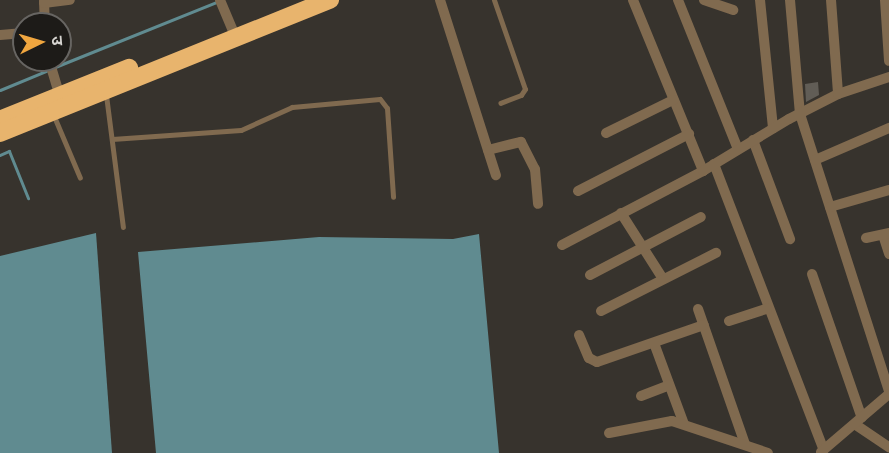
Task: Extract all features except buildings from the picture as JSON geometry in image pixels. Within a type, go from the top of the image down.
[{"type":"highway","points":[[0,120],[106,91],[298,0]]},
{"type":"highway","points":[[0,133],[58,105],[234,32],[330,0]]},
{"type":"street","points":[[44,1],[70,0]]},
{"type":"street","points":[[220,0],[234,32]]},
{"type":"street","points":[[440,0],[496,175]]},
{"type":"street","points":[[678,0],[738,149]]},
{"type":"street","points":[[704,0],[733,10]]},
{"type":"street","points":[[760,0],[773,128]]},
{"type":"street","points":[[714,164],[822,451],[859,421],[889,392],[800,114],[790,0]]},
{"type":"street","points":[[831,0],[838,94]]},
{"type":"street","points":[[885,0],[889,61]]},
{"type":"street","points":[[637,1],[673,100],[703,171]]},
{"type":"street","points":[[51,72],[58,105]]},
{"type":"street","points":[[562,245],[703,171],[773,128],[838,94],[889,76]]},
{"type":"street","points":[[606,132],[673,100]]},
{"type":"street","points":[[814,160],[889,128]]},
{"type":"street","points":[[578,191],[689,134]]},
{"type":"street","points":[[753,140],[789,239]]},
{"type":"street","points":[[488,150],[520,142],[535,169],[538,204]]},
{"type":"street","points":[[830,207],[889,190]]},
{"type":"street","points":[[621,213],[663,279]]},
{"type":"street","points":[[590,275],[701,217]]},
{"type":"street","points":[[866,238],[886,234],[889,254]]},
{"type":"street","points":[[601,311],[716,253]]},
{"type":"street","points":[[812,274],[859,421],[889,447],[885,453]]},
{"type":"street","points":[[698,309],[745,444]]},
{"type":"street","points":[[729,321],[767,309]]},
{"type":"street","points":[[579,335],[593,362],[704,325]]},
{"type":"street","points":[[654,343],[684,424]]},
{"type":"street","points":[[641,396],[669,385]]},
{"type":"street","points":[[609,433],[640,430],[664,420],[684,424],[768,453]]},
{"type":"lane","points":[[494,0],[525,89],[521,95],[500,103]]},
{"type":"lane","points":[[106,91],[123,227]]},
{"type":"lane","points":[[112,139],[241,130],[292,107],[380,99],[387,108],[393,196]]},
{"type":"lane","points":[[58,105],[80,178]]},
{"type":"water","points":[[96,233],[112,453],[0,453],[0,256]]},
{"type":"water","points":[[479,234],[499,453],[156,453],[138,252],[319,237],[453,239]]},
{"type":"waterway","points":[[72,60],[219,1]]},
{"type":"waterway","points":[[0,90],[44,72]]},
{"type":"waterway","points":[[0,155],[9,151],[28,198]]}]
